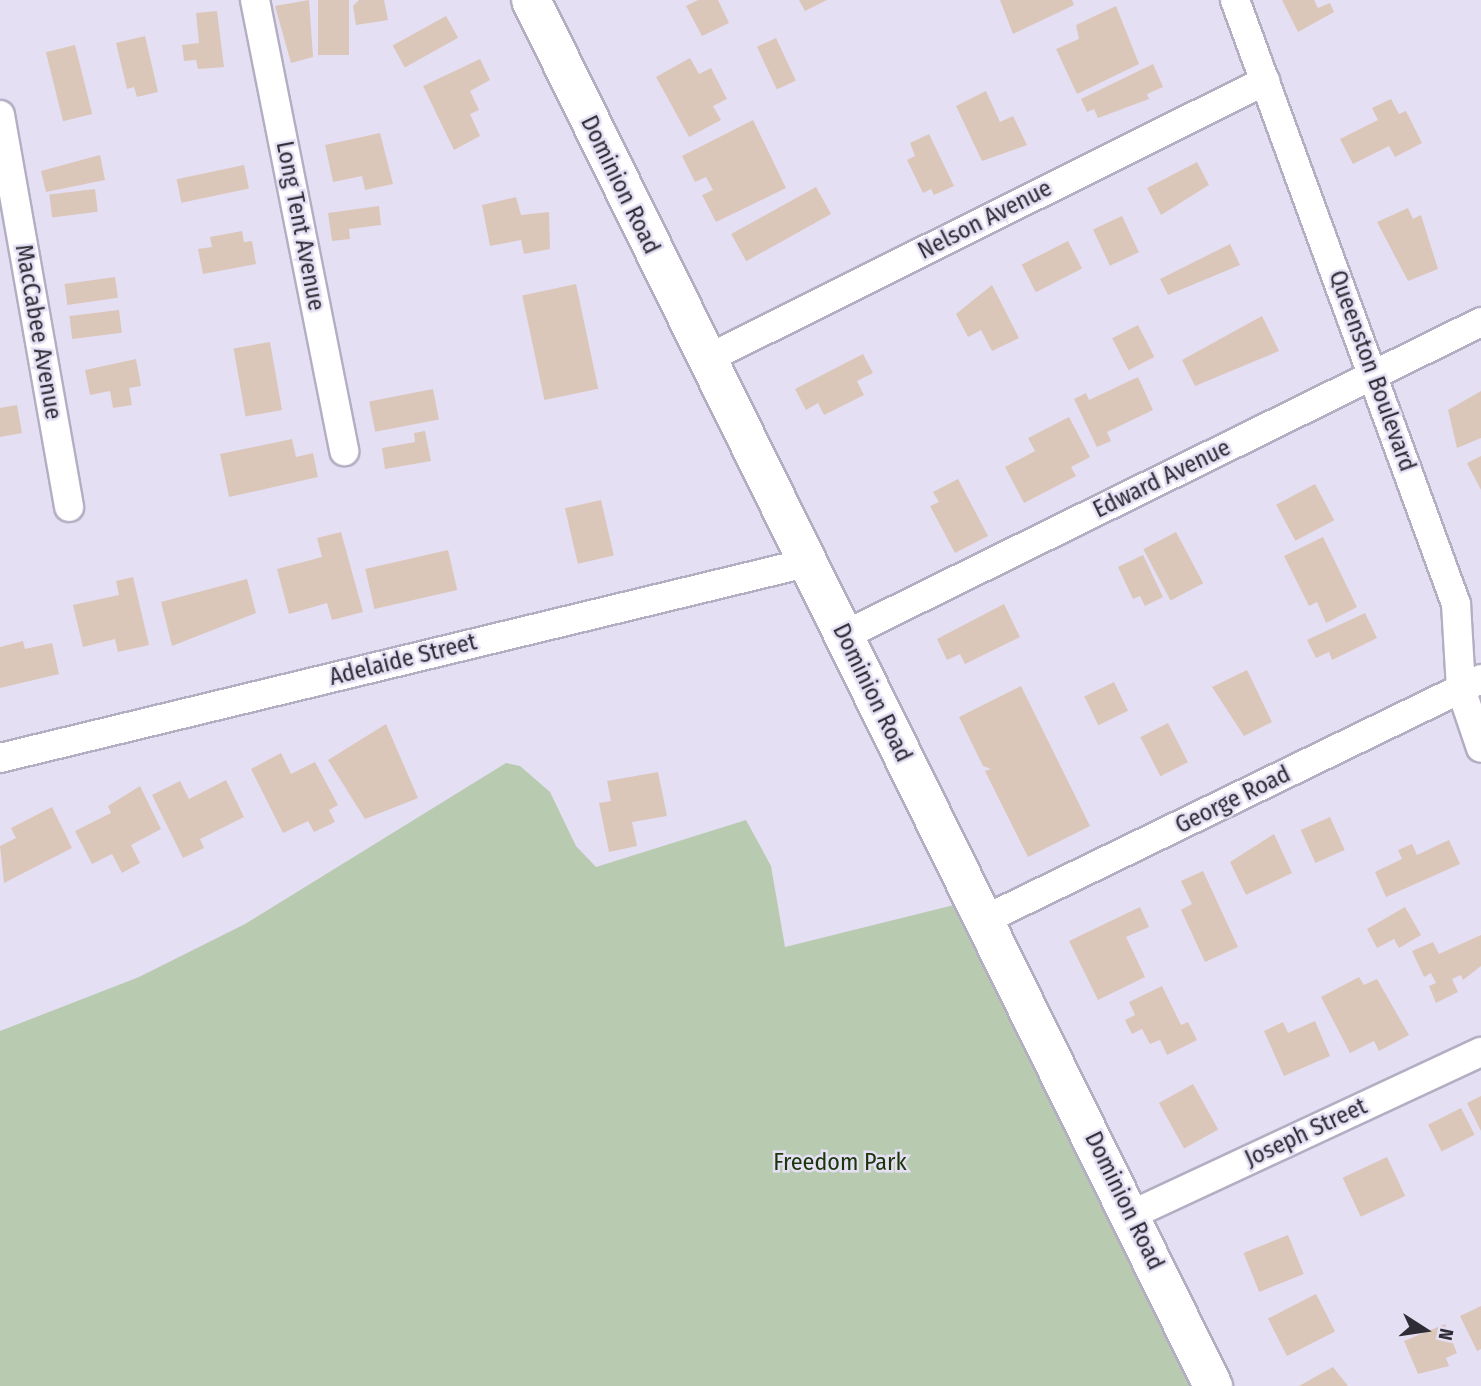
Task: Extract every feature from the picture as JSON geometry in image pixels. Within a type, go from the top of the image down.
[{"type":"main road","name":"Dominion Road","points":[[531,0],[705,360],[1131,1215],[1213,1386]]},
{"type":"street","name":"Long Tent Avenue","points":[[256,0],[344,451]]},
{"type":"street","name":"Queenston Boulevard","points":[[1234,0],[1456,604],[1481,748]]},
{"type":"street","name":"Nelson Avenue","points":[[705,360],[1265,81]]},
{"type":"street","name":"MacCabee Avenue","points":[[0,115],[69,507]]},
{"type":"street","name":"Edward Avenue","points":[[844,636],[1481,322]]},
{"type":"street","name":"Adelaide Street","points":[[0,758],[806,563]]},
{"type":"street","name":"George Road","points":[[984,920],[1471,684]]},
{"type":"street","name":"Joseph Street","points":[[1131,1215],[1481,1052]]},
{"type":"green space","name":"Freedom Park","points":[[506,763],[520,766],[550,792],[576,846],[596,867],[746,820],[771,866],[785,947],[958,904],[1199,1386],[0,1386],[0,1031],[139,977],[245,924]]},
{"type":"building","points":[[309,0],[313,57],[291,63],[275,6]]},
{"type":"building","points":[[318,0],[349,0],[349,55],[318,55]]},
{"type":"building","points":[[359,0],[384,0],[388,20],[356,25],[353,6]]},
{"type":"building","points":[[698,0],[718,0],[729,23],[702,36],[686,6]]},
{"type":"building","points":[[799,0],[827,0],[805,11]]},
{"type":"building","points":[[1000,0],[1072,0],[1074,5],[1013,34]]},
{"type":"building","points":[[1282,0],[1314,0],[1318,8],[1330,3],[1334,12],[1298,32]]},
{"type":"building","points":[[1116,6],[1139,64],[1077,94],[1056,49],[1079,39],[1076,25]]},
{"type":"building","points":[[217,11],[224,67],[198,69],[196,60],[184,61],[182,45],[199,43],[196,13]]},
{"type":"building","points":[[446,16],[458,38],[405,67],[393,46]]},
{"type":"building","points":[[145,36],[158,92],[137,97],[134,87],[127,89],[116,43]]},
{"type":"building","points":[[776,38],[796,81],[777,89],[757,47]]},
{"type":"building","points":[[75,45],[92,114],[63,121],[46,52]]},
{"type":"building","points":[[690,58],[699,74],[711,68],[727,99],[713,106],[721,120],[689,137],[656,77]]},
{"type":"building","points":[[480,59],[490,80],[470,91],[479,110],[470,114],[480,136],[454,150],[423,86]]},
{"type":"building","points":[[1153,64],[1163,87],[1147,94],[1149,99],[1098,118],[1094,109],[1087,112],[1081,99]]},
{"type":"building","points":[[986,91],[1000,122],[1013,116],[1027,145],[982,161],[956,106]]},
{"type":"building","points":[[1391,99],[1399,114],[1406,111],[1422,143],[1395,157],[1389,146],[1353,164],[1340,139],[1378,120],[1372,108]]},
{"type":"building","points":[[753,120],[786,188],[716,222],[702,195],[713,190],[706,177],[695,182],[682,156]]},
{"type":"building","points":[[380,133],[393,184],[365,190],[362,176],[333,182],[325,145]]},
{"type":"building","points":[[929,134],[954,186],[934,195],[931,189],[923,193],[907,160],[915,156],[910,143]]},
{"type":"building","points":[[100,155],[105,180],[46,192],[41,171]]},
{"type":"building","points":[[1197,162],[1209,185],[1161,215],[1147,188]]},
{"type":"building","points":[[244,165],[249,188],[181,203],[177,179]]},
{"type":"building","points":[[816,187],[831,214],[746,261],[731,234]]},
{"type":"building","points":[[95,189],[98,212],[52,217],[49,195]]},
{"type":"building","points":[[516,197],[521,215],[549,212],[550,249],[524,254],[521,240],[490,246],[482,205]]},
{"type":"building","points":[[379,206],[381,225],[349,229],[350,239],[332,241],[328,213]]},
{"type":"building","points":[[1408,208],[1413,219],[1421,215],[1438,269],[1408,281],[1377,222]]},
{"type":"building","points":[[1122,216],[1139,252],[1110,266],[1093,230]]},
{"type":"building","points":[[242,231],[244,242],[252,241],[256,264],[203,274],[198,249],[212,247],[210,237]]},
{"type":"building","points":[[1068,241],[1082,269],[1036,292],[1022,265]]},
{"type":"building","points":[[1230,244],[1240,265],[1168,295],[1160,279]]},
{"type":"building","points":[[115,277],[118,298],[67,305],[64,284]]},
{"type":"building","points":[[576,284],[598,389],[544,400],[522,295]]},
{"type":"building","points":[[992,285],[1019,338],[992,351],[981,330],[968,337],[956,314]]},
{"type":"building","points":[[119,310],[122,333],[72,339],[69,316]]},
{"type":"building","points":[[1262,316],[1279,351],[1195,386],[1182,360]]},
{"type":"building","points":[[1138,325],[1154,357],[1129,370],[1112,338]]},
{"type":"building","points":[[270,342],[282,410],[246,416],[234,348]]},
{"type":"building","points":[[863,354],[873,373],[857,381],[864,395],[824,415],[818,403],[806,410],[795,389]]},
{"type":"building","points":[[136,359],[141,386],[129,388],[132,405],[113,408],[110,391],[90,395],[85,370]]},
{"type":"building","points":[[1138,377],[1153,410],[1107,432],[1111,441],[1097,447],[1074,399],[1086,393],[1089,400]]},
{"type":"building","points":[[433,389],[439,419],[375,432],[369,401]]},
{"type":"building","points":[[1481,391],[1481,438],[1457,448],[1448,410]]},
{"type":"building","points":[[17,405],[22,433],[0,437],[0,408]]},
{"type":"building","points":[[1069,417],[1090,457],[1071,467],[1076,476],[1024,503],[1005,467],[1035,451],[1028,438]]},
{"type":"building","points":[[425,431],[431,461],[385,469],[382,448],[415,442],[414,433]]},
{"type":"building","points":[[292,439],[296,457],[313,453],[318,477],[229,497],[220,454]]},
{"type":"building","points":[[1481,456],[1481,490],[1467,463]]},
{"type":"building","points":[[958,479],[988,536],[955,553],[930,506],[939,502],[933,492]]},
{"type":"building","points":[[1315,484],[1334,520],[1295,541],[1276,505]]},
{"type":"building","points":[[601,500],[614,556],[578,564],[565,508]]},
{"type":"building","points":[[341,532],[363,612],[332,620],[327,603],[289,614],[277,569],[322,557],[317,538]]},
{"type":"building","points":[[1176,532],[1203,583],[1171,601],[1143,549]]},
{"type":"building","points":[[1323,537],[1357,607],[1326,623],[1317,602],[1309,606],[1284,556]]},
{"type":"building","points":[[448,550],[457,590],[374,609],[365,569]]},
{"type":"building","points":[[1143,555],[1163,597],[1145,606],[1140,596],[1133,599],[1118,567]]},
{"type":"building","points":[[133,577],[149,645],[118,652],[115,639],[83,647],[73,605],[119,595],[116,581]]},
{"type":"building","points":[[247,579],[256,613],[172,646],[161,602]]},
{"type":"building","points":[[1004,604],[1020,637],[965,664],[960,654],[947,660],[937,639]]},
{"type":"building","points":[[1365,613],[1377,638],[1332,660],[1329,652],[1316,658],[1307,640]]},
{"type":"building","points":[[23,641],[25,649],[52,643],[59,674],[0,688],[0,647]]},
{"type":"building","points":[[1247,670],[1272,722],[1244,736],[1212,687]]},
{"type":"building","points":[[1114,682],[1128,711],[1098,725],[1084,696]]},
{"type":"building","points":[[1021,686],[1090,826],[1028,857],[985,771],[991,769],[983,766],[959,717]]},
{"type":"building","points":[[1168,723],[1188,762],[1160,776],[1140,737]]},
{"type":"building","points":[[386,724],[418,798],[365,819],[328,760]]},
{"type":"building","points":[[281,753],[291,774],[315,762],[338,805],[329,810],[335,822],[314,832],[308,821],[283,833],[251,769]]},
{"type":"building","points":[[658,772],[667,816],[632,822],[637,846],[609,852],[599,803],[611,801],[607,781]]},
{"type":"building","points":[[226,780],[244,817],[200,839],[204,848],[183,858],[152,795],[180,781],[189,799]]},
{"type":"building","points":[[140,786],[161,829],[131,845],[140,863],[122,873],[112,854],[92,864],[75,831],[111,813],[108,806]]},
{"type":"building","points":[[52,807],[72,848],[4,883],[0,846],[16,838],[11,828]]},
{"type":"building","points":[[1330,817],[1345,850],[1315,863],[1301,830]]},
{"type":"building","points":[[1274,834],[1292,873],[1246,895],[1230,862]]},
{"type":"building","points":[[1449,840],[1460,864],[1386,897],[1375,872],[1402,859],[1398,850],[1412,844],[1417,855]]},
{"type":"building","points":[[1203,871],[1238,947],[1205,962],[1181,910],[1192,904],[1181,881]]},
{"type":"building","points":[[1140,907],[1149,927],[1126,937],[1145,977],[1098,1000],[1069,941]]},
{"type":"building","points":[[1405,907],[1421,935],[1399,948],[1394,939],[1377,948],[1367,929]]},
{"type":"building","points":[[1481,935],[1481,966],[1463,980],[1461,975],[1452,979],[1458,992],[1436,1003],[1429,986],[1436,983],[1431,973],[1424,977],[1412,951],[1433,942],[1439,954]]},
{"type":"building","points":[[1359,977],[1364,985],[1377,979],[1409,1035],[1379,1051],[1374,1041],[1350,1053],[1321,997]]},
{"type":"building","points":[[1162,986],[1181,1025],[1188,1022],[1197,1040],[1167,1055],[1160,1040],[1150,1044],[1142,1029],[1132,1034],[1125,1020],[1135,1015],[1129,1002]]},
{"type":"building","points":[[1315,1021],[1330,1056],[1284,1076],[1264,1031],[1283,1022],[1288,1033]]},
{"type":"building","points":[[1193,1084],[1218,1129],[1184,1148],[1159,1103]]},
{"type":"building","points":[[1481,1096],[1481,1131],[1467,1103]]},
{"type":"building","points":[[1461,1108],[1475,1135],[1442,1152],[1428,1125]]},
{"type":"building","points":[[1387,1157],[1405,1196],[1361,1217],[1343,1178]]},
{"type":"building","points":[[1288,1235],[1304,1274],[1259,1292],[1243,1253]]},
{"type":"building","points":[[1316,1294],[1335,1331],[1287,1356],[1268,1319]]},
{"type":"building","points":[[1481,1306],[1481,1349],[1477,1351],[1460,1316]]},
{"type":"building","points":[[1445,1324],[1457,1353],[1446,1358],[1449,1366],[1418,1374],[1404,1341]]},
{"type":"building","points":[[1333,1367],[1348,1386],[1299,1386]]}]
